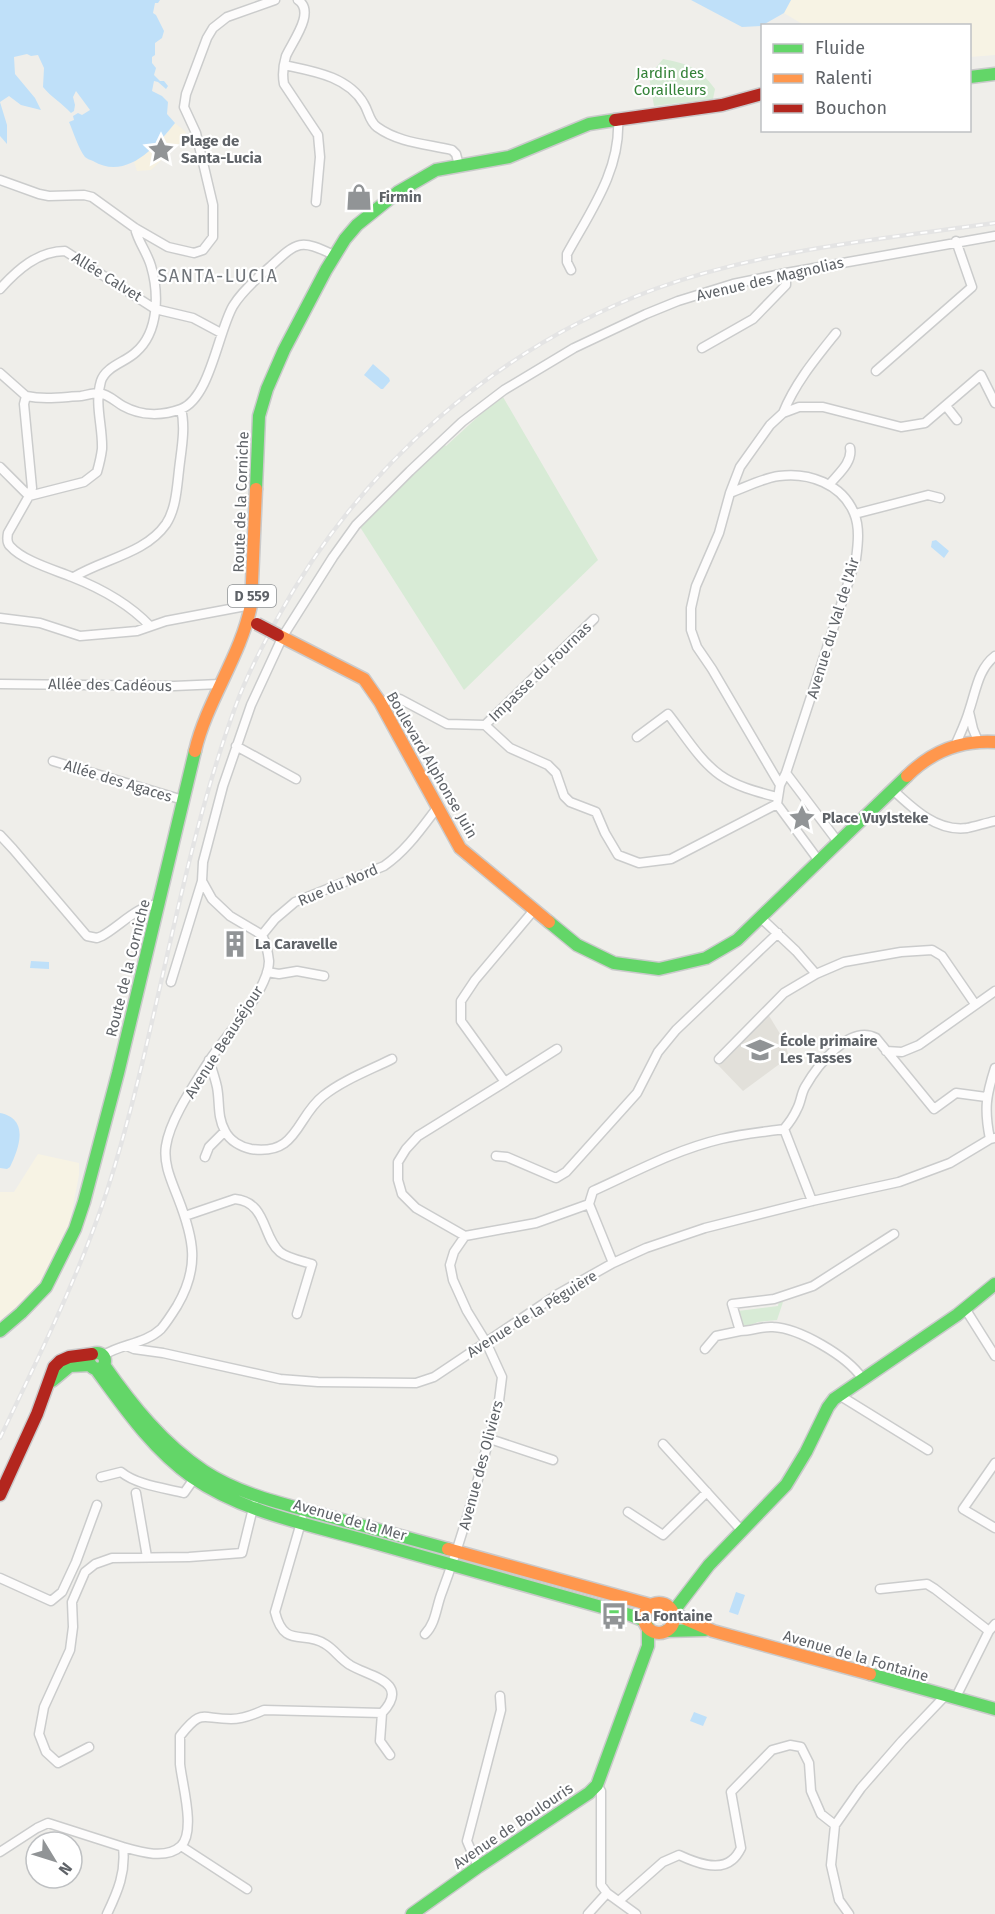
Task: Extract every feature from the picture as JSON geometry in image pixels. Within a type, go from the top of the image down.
[{"type":"street","points":[[0,180],[39,194],[92,197],[135,228],[168,247],[194,253],[203,250],[210,244],[213,237],[213,205],[196,133],[184,107],[186,94],[213,28],[227,17],[274,0]]},
{"type":"street","points":[[298,0],[306,10],[284,65],[284,84],[318,135],[320,157],[316,202]]},
{"type":"street","points":[[284,65],[335,78],[352,89],[364,103],[372,122],[378,128],[418,144],[452,150],[456,154],[459,165]]},
{"type":"street","points":[[971,77],[995,74]]},
{"type":"street","name":"Route de la Corniche","points":[[0,1331],[46,1287],[75,1229],[84,1202],[118,1073],[197,741],[220,684],[253,622],[251,605],[259,416],[262,401],[272,374],[334,255],[353,228],[374,210],[419,179],[440,169],[502,159],[589,124],[722,105],[761,94]]},
{"type":"street","points":[[571,270],[567,262],[567,254],[606,184],[619,134],[618,119]]},
{"type":"street","points":[[30,496],[84,482],[97,472],[102,450],[98,415],[99,393],[105,373],[135,353],[143,344],[151,329],[155,309],[156,289],[150,264],[137,238],[135,228]]},
{"type":"street","name":"Avenue des Magnolias","points":[[280,635],[356,525],[462,422],[534,370],[620,324],[678,301],[733,284],[956,241],[995,236]]},
{"type":"street","points":[[876,371],[972,287],[956,241]]},
{"type":"street","points":[[0,373],[26,396],[57,398],[99,393],[137,412],[155,415],[181,409],[199,393],[206,381],[220,333],[234,304],[260,276],[291,247],[301,244],[319,248],[334,255]]},
{"type":"street","name":"Allée Calvet","points":[[0,289],[12,276],[36,258],[53,251],[65,251],[155,309],[193,318],[220,333]]},
{"type":"street","points":[[702,348],[753,319],[786,285],[786,273]]},
{"type":"street","points":[[783,413],[791,393],[836,333]]},
{"type":"street","points":[[780,786],[697,647],[691,630],[691,608],[696,586],[719,533],[740,467],[770,425],[783,413],[799,407],[823,407],[901,427],[925,423],[981,375],[995,403]]},
{"type":"street","points":[[26,396],[24,404],[32,488],[30,496],[8,533],[7,540],[10,546],[53,570],[74,578],[124,604],[150,626]]},
{"type":"street","points":[[946,406],[957,420]]},
{"type":"street","points":[[74,578],[86,570],[140,546],[155,536],[166,523],[177,488],[183,416],[181,409]]},
{"type":"street","points":[[829,485],[849,459],[850,448]]},
{"type":"street","points":[[0,467],[30,496]]},
{"type":"street","points":[[730,493],[780,476],[805,476],[829,485],[845,496],[855,514],[928,495],[939,498]]},
{"type":"street","name":"Avenue du Val de l'Air","points":[[786,773],[856,559],[858,536],[855,514]]},
{"type":"street","points":[[0,618],[40,623],[80,636],[137,631],[166,621],[251,605]]},
{"type":"street","name":"Impasse du Fournas","points":[[485,725],[594,619]]},
{"type":"street","name":"Boulevard Alphonse Juin","points":[[253,622],[364,679],[380,702],[460,848],[577,945],[614,963],[659,969],[706,958],[737,940],[762,918],[920,763],[940,750],[978,741],[995,742]]},
{"type":"street","points":[[171,982],[202,880],[203,862],[223,786],[251,705],[280,635]]},
{"type":"street","points":[[956,746],[969,712],[976,684],[989,661],[995,656]]},
{"type":"street","name":"Allée des Cadéous","points":[[0,684],[174,686],[220,684]]},
{"type":"street","points":[[380,702],[400,699],[447,724],[485,725],[510,748],[548,765],[556,773],[564,796],[570,802],[596,812],[604,833],[618,855],[639,863],[671,859],[777,801]]},
{"type":"street","points":[[969,712],[978,741]]},
{"type":"street","points":[[637,737],[668,714],[720,775],[777,801],[819,861]]},
{"type":"street","points":[[236,747],[296,779]]},
{"type":"street","name":"Allée des Agaces","points":[[53,761],[183,800]]},
{"type":"street","points":[[777,801],[786,773],[838,842]]},
{"type":"street","points":[[892,789],[919,812],[950,828],[966,828],[995,821]]},
{"type":"street","name":"Rue du Nord","points":[[262,935],[275,919],[295,902],[384,866],[391,861],[403,851],[437,808]]},
{"type":"street","points":[[0,836],[14,849],[87,936],[97,938],[102,936],[132,915],[152,904],[159,904]]},
{"type":"street","points":[[202,880],[212,899],[221,908],[262,935]]},
{"type":"street","points":[[506,1082],[461,1021],[460,1001],[534,910]]},
{"type":"street","points":[[762,918],[816,974]]},
{"type":"street","points":[[496,1156],[507,1157],[556,1178],[566,1172],[637,1093],[658,1052],[676,1030],[777,933]]},
{"type":"street","name":"Avenue Beauséjour","points":[[128,1346],[152,1335],[169,1319],[181,1299],[192,1269],[192,1240],[166,1164],[166,1146],[173,1124],[209,1060],[254,998],[267,972],[268,955],[262,935]]},
{"type":"street","points":[[719,1059],[784,993],[816,974],[844,962],[901,952],[932,950],[942,956],[975,1004]]},
{"type":"street","points":[[267,972],[279,974],[297,971],[324,976]]},
{"type":"street","points":[[886,1051],[902,1052],[919,1045],[995,991]]},
{"type":"street","points":[[613,1263],[589,1204],[593,1191],[657,1160],[722,1139],[784,1129],[798,1108],[804,1089],[826,1057],[843,1043],[870,1035],[876,1038],[934,1109],[956,1093],[986,1096]]},
{"type":"street","points":[[557,1049],[418,1136],[398,1162],[398,1180],[402,1194],[416,1208],[465,1236],[536,1223],[589,1204]]},
{"type":"street","points":[[209,1060],[217,1087],[218,1111],[225,1131],[231,1140],[242,1147],[266,1149],[281,1145],[295,1134],[309,1111],[322,1096],[392,1059]]},
{"type":"street","points":[[992,1138],[986,1121],[986,1096],[995,1068]]},
{"type":"street","points":[[784,1129],[812,1201]]},
{"type":"street","points":[[205,1157],[209,1147],[225,1131]]},
{"type":"street","name":"Avenue de la Péguière","points":[[128,1346],[280,1379],[318,1382],[416,1383],[434,1377],[558,1294],[613,1263],[646,1248],[705,1228],[899,1182],[950,1163],[992,1138]]},
{"type":"street","points":[[185,1216],[235,1199],[241,1199],[249,1204],[263,1220],[275,1247],[281,1254],[312,1264],[297,1314]]},
{"type":"street","points":[[740,1330],[732,1305],[774,1299],[813,1286],[894,1234]]},
{"type":"street","name":"Avenue des Oliviers","points":[[425,1634],[432,1628],[441,1595],[453,1565],[499,1401],[502,1377],[453,1280],[450,1265],[454,1252],[465,1236]]},
{"type":"street","points":[[788,1481],[826,1397],[966,1310],[995,1284]]},
{"type":"street","points":[[966,1310],[995,1356]]},
{"type":"street","points":[[705,1349],[716,1336],[740,1330],[752,1331],[771,1327],[792,1331],[840,1357],[861,1376]]},
{"type":"street","points":[[152,1335],[155,1345],[163,1353]]},
{"type":"street","points":[[0,1495],[57,1363],[86,1354],[97,1362],[128,1346]]},
{"type":"street","name":"Avenue de la Mer","points":[[97,1362],[142,1415],[201,1468],[255,1501],[301,1522],[630,1615],[655,1628]]},
{"type":"street","name":"Avenue de la Mer","points":[[97,1362],[158,1446],[194,1479],[208,1488],[255,1501],[306,1510],[457,1550],[632,1602],[651,1605]]},
{"type":"street","points":[[655,1628],[673,1624],[670,1610],[686,1589],[760,1515],[799,1468],[828,1407],[861,1376]]},
{"type":"street","points":[[839,1395],[928,1450]]},
{"type":"street","points":[[489,1439],[553,1460]]},
{"type":"street","points":[[663,1444],[742,1531]]},
{"type":"street","points":[[995,1463],[963,1509],[995,1528]]},
{"type":"street","points":[[101,1477],[121,1472],[154,1486],[184,1493],[201,1468]]},
{"type":"street","points":[[628,1512],[663,1535],[707,1492]]},
{"type":"street","points":[[136,1493],[147,1557]]},
{"type":"street","points":[[89,1747],[58,1763],[46,1752],[39,1734],[44,1707],[70,1650],[73,1627],[72,1602],[85,1572],[95,1563],[112,1558],[189,1557],[242,1552],[255,1501]]},
{"type":"street","points":[[0,1578],[51,1601],[62,1593],[97,1505]]},
{"type":"street","points":[[306,1510],[275,1612],[278,1624],[284,1632],[294,1637],[327,1644],[351,1666],[378,1676],[385,1682],[390,1690],[390,1700],[382,1713],[380,1741],[390,1755]]},
{"type":"street","points":[[849,1914],[839,1900],[831,1865],[836,1825],[861,1788],[902,1740],[950,1697],[992,1628],[927,1584],[880,1589]]},
{"type":"street","points":[[655,1628],[645,1612],[651,1605],[670,1610]]},
{"type":"street","name":"Avenue de la Fontaine","points":[[670,1610],[709,1630],[995,1709]]},
{"type":"street","points":[[636,1914],[620,1900],[607,1893],[601,1885],[601,1791],[597,1785],[655,1628]]},
{"type":"street","name":"Avenue de la Fontaine","points":[[655,1628],[709,1630]]},
{"type":"street","points":[[478,1867],[467,1841],[501,1710],[501,1696]]},
{"type":"street","points":[[0,1852],[48,1823],[147,1854],[168,1853],[181,1846],[188,1833],[180,1766],[180,1736],[194,1720],[204,1715],[230,1719],[247,1718],[264,1710],[382,1713]]},
{"type":"street","points":[[620,1900],[663,1862],[679,1856],[697,1863],[718,1866],[731,1862],[741,1848],[731,1792],[772,1750],[790,1745],[801,1747],[809,1763],[811,1791],[821,1814],[836,1825]]},
{"type":"street","name":"Avenue de Boulouris","points":[[412,1914],[589,1793],[597,1785]]},
{"type":"street","points":[[181,1846],[247,1889]]},
{"type":"street","points":[[107,1914],[121,1882],[125,1864],[123,1847]]},
{"type":"street","points":[[588,1914],[607,1893]]},
{"type":"shaded area","points":[[791,0],[995,0],[995,55],[971,57],[971,24],[802,24],[784,13]]},
{"type":"shaded area","name":"École primaire Les Tasses","points":[[768,1014],[785,1042],[789,1057],[743,1091],[718,1065]]},
{"type":"shaded area","points":[[38,1154],[79,1163],[79,1175],[70,1222],[59,1250],[41,1284],[0,1322],[0,1192],[14,1192]]},
{"type":"green space","name":"Jardin des Corailleurs","points":[[663,59],[698,71],[715,89],[713,99],[654,106],[649,76]]},
{"type":"green space","points":[[503,397],[598,560],[464,690],[360,527],[369,515],[444,444],[446,446]]},
{"type":"green space","points":[[779,1301],[783,1302],[777,1320],[758,1322],[743,1328],[738,1311],[778,1306]]},
{"type":"sand","name":"Plage de Santa-Lucia","points":[[175,123],[186,132],[183,140],[151,170],[137,171],[134,162],[158,144]]},
{"type":"water","points":[[0,0],[160,0],[155,3],[153,13],[164,31],[162,38],[155,43],[152,63],[156,68],[154,75],[168,86],[166,89],[154,81],[152,91],[168,102],[167,114],[175,123],[149,151],[128,164],[117,167],[105,166],[88,159],[81,150],[69,122],[74,120],[73,116],[78,113],[82,115],[90,110],[76,91],[73,97],[74,111],[71,113],[46,91],[43,87],[44,68],[38,55],[27,54],[14,57],[15,74],[35,98],[41,110],[21,105],[9,96],[0,102]]},
{"type":"water","points":[[691,0],[791,0],[784,13],[761,26],[742,27]]},
{"type":"water","points":[[0,102],[7,125],[7,144],[0,136]]},
{"type":"water","points":[[373,364],[389,378],[390,381],[383,389],[364,375]]},
{"type":"water","points":[[936,540],[949,551],[944,558],[931,547],[932,541]]},
{"type":"water","points":[[31,961],[49,962],[49,969],[30,968]]},
{"type":"water","points":[[0,1113],[15,1121],[20,1135],[10,1167],[7,1169],[0,1168]]},
{"type":"water","points":[[736,1592],[745,1595],[738,1615],[729,1612]]},
{"type":"water","points":[[694,1712],[707,1717],[703,1726],[690,1721]]},
{"type":"railway","points":[[0,1438],[71,1285],[107,1191],[141,1070],[199,825],[236,705],[277,619],[310,564],[348,512],[390,464],[436,420],[486,380],[540,345],[596,314],[655,289],[737,264],[823,247],[995,223]]},
{"type":"traffic: fast","points":[[971,77],[995,74]]},
{"type":"traffic: fast","points":[[256,489],[259,416],[267,389],[284,350],[326,270],[345,239],[357,225],[398,192],[436,170],[509,157],[589,124],[615,120]]},
{"type":"traffic: fast","points":[[0,1331],[46,1287],[75,1229],[118,1073],[195,751]]},
{"type":"traffic: fast","points":[[549,922],[577,945],[614,963],[659,969],[706,958],[737,940],[907,776]]},
{"type":"traffic: fast","points":[[673,1612],[709,1565],[786,1485],[834,1399],[957,1315],[995,1284]]},
{"type":"traffic: fast","points":[[94,1353],[100,1353],[105,1361],[103,1367],[94,1369],[89,1364],[89,1358],[94,1353]]},
{"type":"traffic: fast","points":[[52,1381],[70,1366],[91,1365]]},
{"type":"traffic: fast","points":[[104,1365],[137,1409],[162,1436],[189,1460],[217,1479],[275,1502],[448,1549]]},
{"type":"traffic: fast","points":[[95,1368],[139,1426],[164,1454],[192,1477],[233,1500],[278,1517],[645,1621]]},
{"type":"traffic: fast","points":[[412,1914],[589,1793],[597,1785],[648,1646],[648,1627]]},
{"type":"traffic: fast","points":[[666,1631],[705,1630]]},
{"type":"traffic: fast","points":[[870,1674],[995,1709]]},
{"type":"traffic: slow","points":[[195,751],[207,714],[240,642],[251,605],[256,489]]},
{"type":"traffic: slow","points":[[278,635],[364,679],[380,702],[460,848],[549,922]]},
{"type":"traffic: slow","points":[[907,776],[926,760],[947,749],[970,743],[995,742]]},
{"type":"traffic: slow","points":[[448,1549],[651,1605]]},
{"type":"traffic: slow","points":[[659,1603],[665,1604],[673,1612],[674,1618],[673,1624],[665,1632],[659,1633],[653,1632],[645,1624],[644,1618],[645,1612],[653,1604],[659,1603]]},
{"type":"traffic: slow","points":[[674,1614],[713,1631],[870,1674]]},
{"type":"traffic: jam","points":[[615,120],[722,105],[761,94]]},
{"type":"traffic: jam","points":[[257,624],[278,635]]},
{"type":"traffic: jam","points":[[0,1495],[37,1414],[54,1367],[69,1357],[92,1354]]},
{"type":"place","name":"Plage de Santa-Lucia","points":[[161,150]]},
{"type":"place","name":"Firmin","points":[[359,197]]},
{"type":"place","name":"Place Vuylsteke","points":[[802,818]]},
{"type":"place","name":"La Caravelle","points":[[235,944]]},
{"type":"place","name":"École primaire Les Tasses","points":[[760,1050]]},
{"type":"place","name":"La Fontaine","points":[[614,1616]]},
{"type":"district","name":"SANTA-LUCIA","points":[[218,276]]}]
